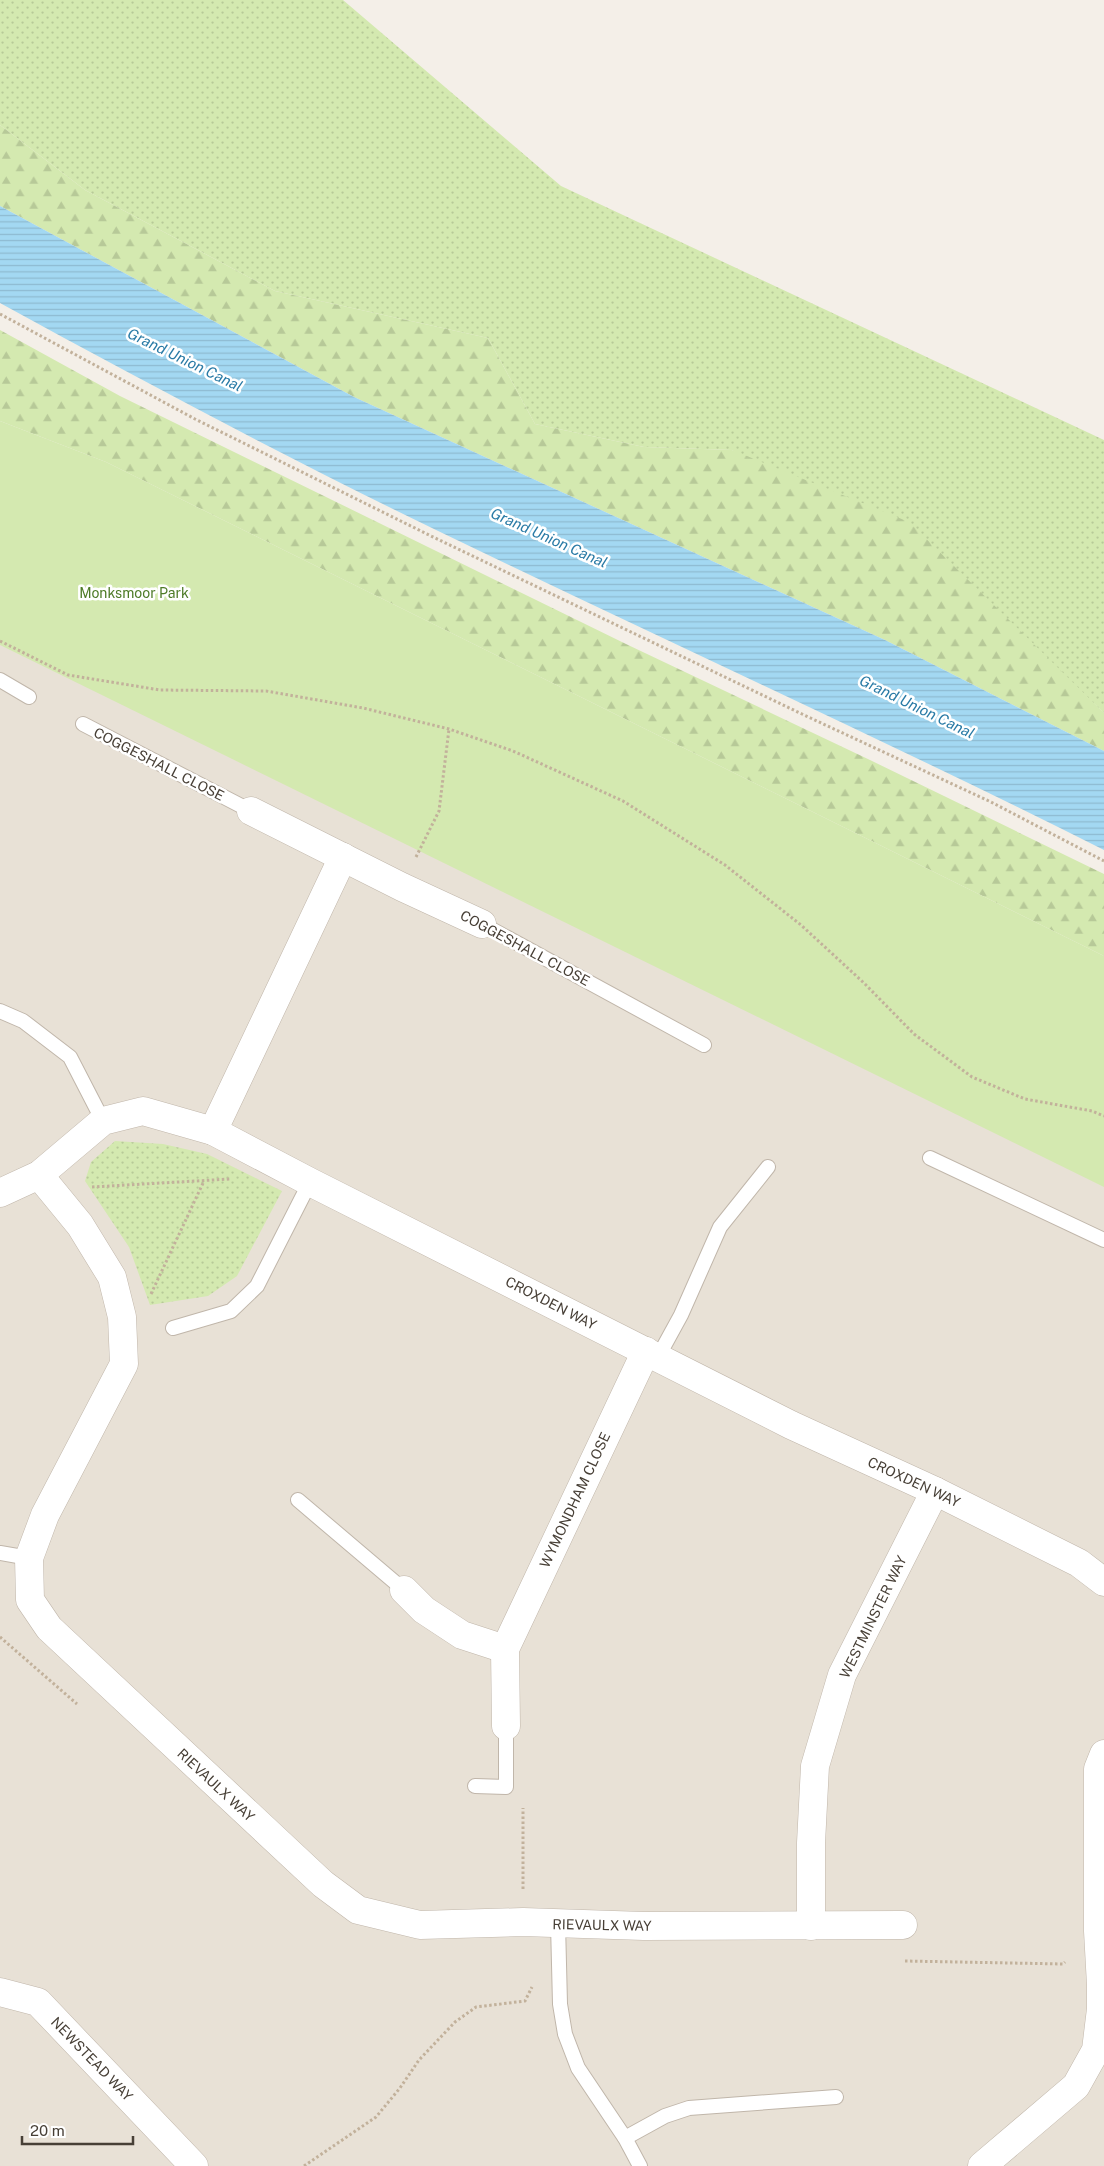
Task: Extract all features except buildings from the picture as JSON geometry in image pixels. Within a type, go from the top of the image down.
[{"type":"street","name":"COGGESHALL CLOSE","points":[[251,811],[402,887],[482,924]]},
{"type":"street","points":[[213,1131],[343,857]]},
{"type":"street","name":"CROXDEN WAY","points":[[0,1193],[45,1182],[104,1121],[143,1111],[213,1131],[791,1425],[935,1491],[1079,1563],[1104,1582]]},
{"type":"street","name":"RIEVAULX WAY","points":[[45,1182],[80,1224],[112,1277],[122,1317],[124,1364],[45,1515],[29,1558],[30,1600],[49,1628],[323,1884],[358,1910],[420,1925],[523,1922],[644,1926],[903,1926]]},
{"type":"street","name":"WYMONDHAM CLOSE","points":[[506,1726],[505,1649],[652,1354]]},
{"type":"street","name":"WESTMINSTER WAY","points":[[810,1926],[811,1843],[815,1766],[842,1675],[935,1491]]},
{"type":"street","points":[[404,1590],[424,1610],[462,1635],[505,1649]]},
{"type":"street","points":[[982,2166],[1076,2086],[1096,2050],[1101,2009],[1098,1769],[1104,1754]]},
{"type":"street","name":"NEWSTEAD WAY","points":[[0,1992],[38,2002],[194,2166]]},
{"type":"lane","points":[[0,680],[29,697]]},
{"type":"lane","name":"COGGESHALL CLOSE","points":[[83,724],[251,811]]},
{"type":"lane","name":"COGGESHALL CLOSE","points":[[482,924],[704,1045]]},
{"type":"lane","points":[[0,1011],[23,1021],[70,1057],[104,1121]]},
{"type":"lane","points":[[930,1158],[1104,1240]]},
{"type":"lane","points":[[652,1354],[681,1315],[720,1227],[768,1167]]},
{"type":"lane","points":[[173,1328],[230,1311],[257,1286],[310,1182]]},
{"type":"lane","points":[[298,1500],[404,1590]]},
{"type":"lane","points":[[0,1553],[29,1558]]},
{"type":"lane","points":[[475,1786],[506,1787],[506,1726]]},
{"type":"lane","points":[[558,1924],[560,2004],[565,2034],[578,2068],[625,2138],[640,2166]]},
{"type":"lane","points":[[625,2138],[665,2116],[689,2108],[836,2096]]},
{"type":"path","points":[[0,314],[195,419],[431,536],[804,715],[991,802],[1104,861]]},
{"type":"path","points":[[0,641],[68,675],[160,690],[266,691],[363,708],[448,728],[513,752],[623,802],[725,865],[801,925],[864,983],[914,1034],[972,1077],[1025,1100],[1092,1111],[1104,1116]]},
{"type":"path","points":[[402,887],[439,811],[448,728]]},
{"type":"path","points":[[45,1182],[236,1179]]},
{"type":"path","points":[[122,1317],[150,1296],[204,1181]]},
{"type":"path","points":[[523,1922],[524,1807]]},
{"type":"path","points":[[903,1926],[904,1960],[1063,1964],[1101,1931]]},
{"type":"path","points":[[304,2166],[376,2117],[400,2088],[419,2060],[455,2022],[476,2007],[525,2001],[531,1988],[534,1969],[560,1967]]},
{"type":"shaded area","points":[[0,643],[1104,1185],[1104,2166],[0,2166]]},
{"type":"green space","points":[[0,0],[343,0],[561,186],[1104,440],[1104,713],[1067,678],[732,450],[644,447],[535,424],[488,338],[275,291],[85,190],[0,125]]},
{"type":"green space","points":[[0,125],[85,190],[275,291],[488,338],[535,424],[644,447],[732,450],[909,522],[1104,713],[1104,751],[885,640],[354,397],[0,206]]},
{"type":"green space","points":[[0,330],[120,396],[626,644],[1104,874],[1104,956],[106,462],[0,421]]},
{"type":"green space","name":"Monksmoor Park","points":[[0,421],[106,462],[1104,956],[1104,1187],[0,645]]},
{"type":"green space","points":[[115,1141],[163,1144],[207,1154],[282,1191],[237,1276],[208,1296],[150,1305],[129,1247],[85,1181],[91,1162]]},
{"type":"water","name":"Grand Union Canal","points":[[0,206],[354,397],[885,640],[1104,751],[1104,850],[937,768],[324,475],[0,303]]}]
